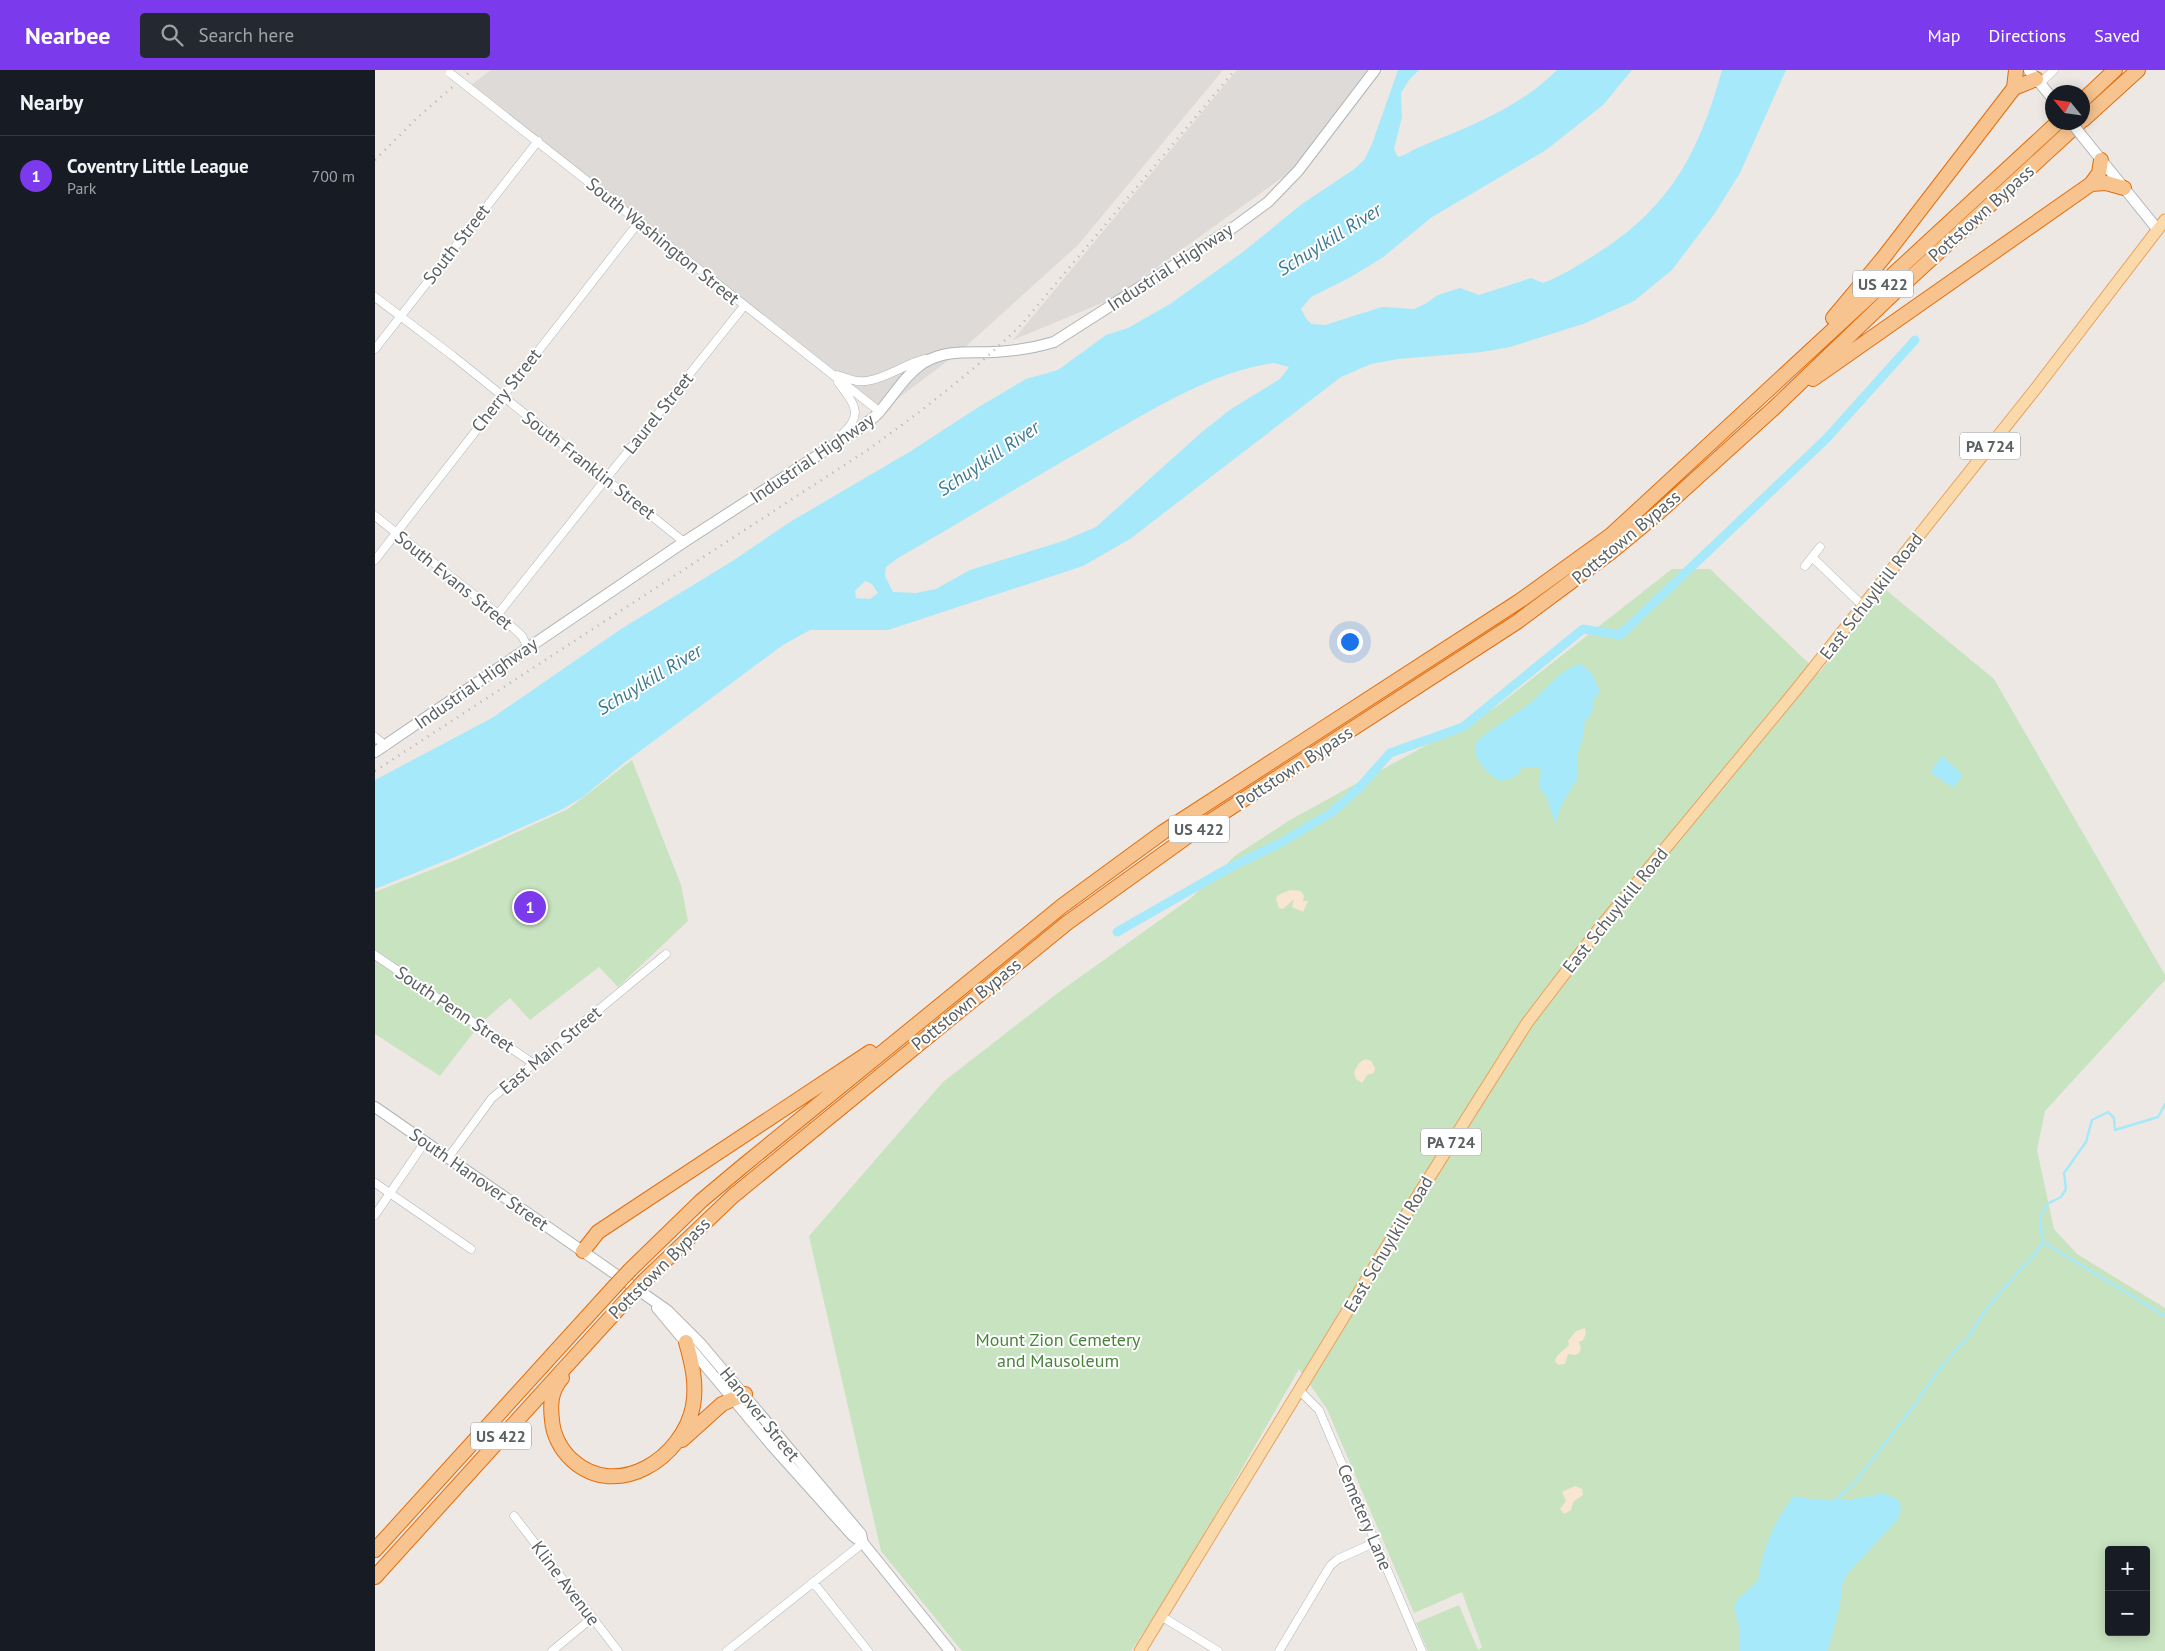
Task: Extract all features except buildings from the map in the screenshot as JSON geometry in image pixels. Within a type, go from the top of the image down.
[{"type":"highway","points":[[2014,88],[2015,70]]},
{"type":"highway","points":[[2090,93],[2115,70]]},
{"type":"highway","name":"Pottstown Bypass","points":[[2090,118],[2138,70]]},
{"type":"highway","points":[[1708,445],[1846,305],[2014,88],[2035,77]]},
{"type":"highway","name":"Pottstown Bypass","points":[[375,1550],[615,1286],[701,1201],[905,1032],[1062,906],[1163,832],[1521,600],[1611,535],[2049,130]]},
{"type":"highway","name":"Pottstown Bypass","points":[[375,1578],[389,1560],[629,1296],[733,1196],[1067,923],[1195,831],[1467,655],[1561,590],[1657,514],[1774,408],[1893,294],[2078,130]]},
{"type":"highway","points":[[1774,408],[2091,184],[2099,173],[2101,160]]},
{"type":"highway","points":[[2091,184],[2106,183],[2124,188]]},
{"type":"highway","points":[[583,1251],[598,1232],[717,1152],[892,1038],[905,1032]]},
{"type":"highway","points":[[658,1462],[676,1440],[691,1412],[695,1382],[686,1342]]},
{"type":"highway","points":[[575,1355],[573,1365],[555,1387],[551,1405],[552,1425],[559,1444],[567,1455],[588,1472],[609,1476],[632,1474],[658,1462],[722,1404],[739,1396]]},
{"type":"main road","name":"East Schuylkill Road","points":[[1140,1651],[1497,1067],[1527,1023],[1598,930],[1737,762],[2037,387],[2161,225]]},
{"type":"street","name":"Industrial Highway","points":[[375,752],[684,542],[783,479],[803,463],[863,426],[880,412],[894,391],[909,374],[925,362],[951,352],[1035,348],[1054,342],[1234,227],[1268,202],[1298,171],[1375,70]]},
{"type":"street","points":[[2045,89],[2035,77],[2054,70]]},
{"type":"street","name":"South Washington Street","points":[[448,72],[880,412]]},
{"type":"street","points":[[2084,130],[2101,160],[2124,188],[2161,225]]},
{"type":"street","name":"South Street","points":[[375,349],[538,141]]},
{"type":"street","name":"Cherry Street","points":[[375,560],[501,396],[639,222]]},
{"type":"street","name":"South Franklin Street","points":[[375,297],[606,478],[684,542]]},
{"type":"street","name":"Laurel Street","points":[[499,614],[744,306]]},
{"type":"street","points":[[831,372],[857,381],[880,378],[908,363],[951,352]]},
{"type":"street","points":[[827,448],[849,428],[855,416],[855,405],[831,372]]},
{"type":"street","name":"South Evans Street","points":[[375,516],[499,614],[522,636],[527,648]]},
{"type":"street","points":[[1805,566],[1820,547]]},
{"type":"street","points":[[1812,557],[1863,606]]},
{"type":"street","points":[[375,737],[386,746]]},
{"type":"street","name":"East Main Street","points":[[448,1158],[492,1098],[665,954]]},
{"type":"street","name":"South Penn Street","points":[[375,955],[534,1064]]},
{"type":"street","name":"South Hanover Street","points":[[375,1107],[583,1251]]},
{"type":"street","points":[[375,1215],[425,1142]]},
{"type":"street","points":[[375,1183],[471,1249]]},
{"type":"street","name":"Hanover Street","points":[[583,1251],[667,1310],[689,1331],[739,1396]]},
{"type":"street","name":"Hanover Street","points":[[645,1294],[686,1342],[739,1396],[861,1534],[863,1543],[950,1651]]},
{"type":"street","name":"Cemetery Lane","points":[[1299,1390],[1319,1410],[1422,1651]]},
{"type":"street","name":"Kline Avenue","points":[[514,1516],[618,1651]]},
{"type":"street","points":[[1279,1651],[1330,1566],[1338,1559],[1376,1542]]},
{"type":"street","points":[[727,1651],[863,1543]]},
{"type":"street","points":[[813,1582],[868,1651]]},
{"type":"street","points":[[1161,1616],[1218,1651]]},
{"type":"street","points":[[552,1651],[593,1618]]},
{"type":"shaded area","points":[[491,70],[1223,70],[1078,245],[962,350],[880,412],[468,87]]},
{"type":"shaded area","points":[[1237,70],[1373,70],[1290,172],[1114,298],[1013,340]]},
{"type":"green space","name":"Mount Zion Cemetery and Mausoleum","points":[[1672,569],[1710,569],[1819,673],[1886,590],[1994,679],[2165,975],[2165,980],[2045,1111],[2037,1150],[2054,1229],[2077,1254],[2165,1308],[2165,1651],[1428,1651],[1416,1623],[1459,1605],[1478,1650],[1482,1647],[1462,1592],[1414,1613],[1327,1409],[1299,1369],[1181,1575],[1131,1651],[962,1651],[881,1551],[809,1236],[943,1082],[1059,992],[1191,898],[1236,855],[1290,820],[1496,707]]},
{"type":"green space","points":[[632,760],[681,885],[688,921],[618,987],[599,967],[530,1020],[510,998],[480,1024],[440,1076],[375,1034],[375,892],[456,860],[568,809]]},
{"type":"sand","points":[[1290,890],[1301,891],[1304,896],[1303,901],[1308,901],[1303,912],[1292,907],[1294,899],[1283,909],[1279,908],[1276,898],[1278,895]]},
{"type":"sand","points":[[1365,1059],[1371,1061],[1375,1068],[1374,1073],[1367,1075],[1362,1083],[1356,1079],[1354,1072],[1359,1063]]},
{"type":"sand","points":[[1585,1328],[1586,1334],[1583,1340],[1579,1342],[1581,1348],[1579,1353],[1575,1355],[1568,1354],[1565,1364],[1558,1365],[1555,1361],[1557,1356],[1569,1345],[1568,1341],[1576,1331]]},
{"type":"sand","points":[[1575,1486],[1582,1489],[1583,1495],[1573,1502],[1571,1510],[1564,1514],[1560,1509],[1566,1501],[1562,1492]]},
{"type":"water","name":"Schuylkill River","points":[[1398,70],[1419,70],[1409,80],[1401,93],[1402,117],[1394,149],[1398,157],[1494,115],[1527,95],[1557,70],[1632,70],[1603,105],[1546,150],[1432,217],[1382,258],[1349,278],[1311,297],[1301,309],[1307,320],[1312,324],[1325,325],[1382,307],[1414,309],[1438,295],[1460,288],[1479,295],[1531,278],[1543,283],[1561,275],[1617,240],[1660,201],[1690,155],[1713,101],[1722,70],[1786,70],[1740,173],[1715,213],[1672,270],[1634,301],[1583,324],[1510,347],[1482,352],[1398,359],[1371,364],[1341,377],[1130,539],[1083,566],[888,630],[810,630],[783,645],[624,763],[583,797],[561,810],[462,854],[375,889],[375,780],[492,718],[621,629],[731,562],[790,522],[911,451],[977,408],[1026,379],[1058,370],[1106,335],[1128,328],[1170,304],[1243,252],[1302,204],[1353,170],[1364,160],[1372,144]],"holes":[[[1274,363],[1289,367],[1280,379],[1231,409],[1202,432],[1096,527],[1063,541],[970,570],[936,589],[916,593],[893,592],[885,576],[886,567],[898,558],[1168,401],[1230,374]],[[865,581],[872,584],[878,593],[870,599],[856,598],[855,591]]]},
{"type":"water","points":[[1582,664],[1592,674],[1600,692],[1594,699],[1592,713],[1585,721],[1583,737],[1577,756],[1578,778],[1562,804],[1555,824],[1547,798],[1539,787],[1541,771],[1539,768],[1523,767],[1515,777],[1501,781],[1482,766],[1476,756],[1475,744],[1488,732],[1528,705],[1562,673]]},
{"type":"water","points":[[1942,756],[1963,775],[1953,788],[1930,772]]},
{"type":"water","points":[[1882,1493],[1899,1500],[1901,1508],[1898,1519],[1847,1574],[1842,1585],[1840,1605],[1828,1651],[1739,1651],[1739,1629],[1734,1606],[1738,1599],[1758,1581],[1770,1536],[1794,1496],[1816,1500],[1838,1500],[1861,1498]]},
{"type":"waterway","points":[[1117,932],[1227,869],[1282,842],[1331,813],[1359,788],[1390,753],[1463,727],[1583,629],[1620,635],[1827,438],[1915,340]]},
{"type":"waterway","points":[[1834,1502],[1855,1482],[1914,1406],[1940,1368],[1969,1336],[1986,1309],[2037,1251],[2043,1242],[2040,1218],[2047,1204],[2061,1197],[2066,1189],[2064,1173],[2086,1142],[2092,1120],[2108,1112],[2114,1118],[2115,1130],[2158,1117],[2165,1104]]},
{"type":"waterway","points":[[2043,1242],[2165,1316]]},
{"type":"railway","points":[[375,160],[417,118],[472,70]]},
{"type":"railway","points":[[375,771],[869,449],[948,390],[1022,324],[1235,70]]},
{"type":"place","name":"Coventry Little League","points":[[530,907]]}]
